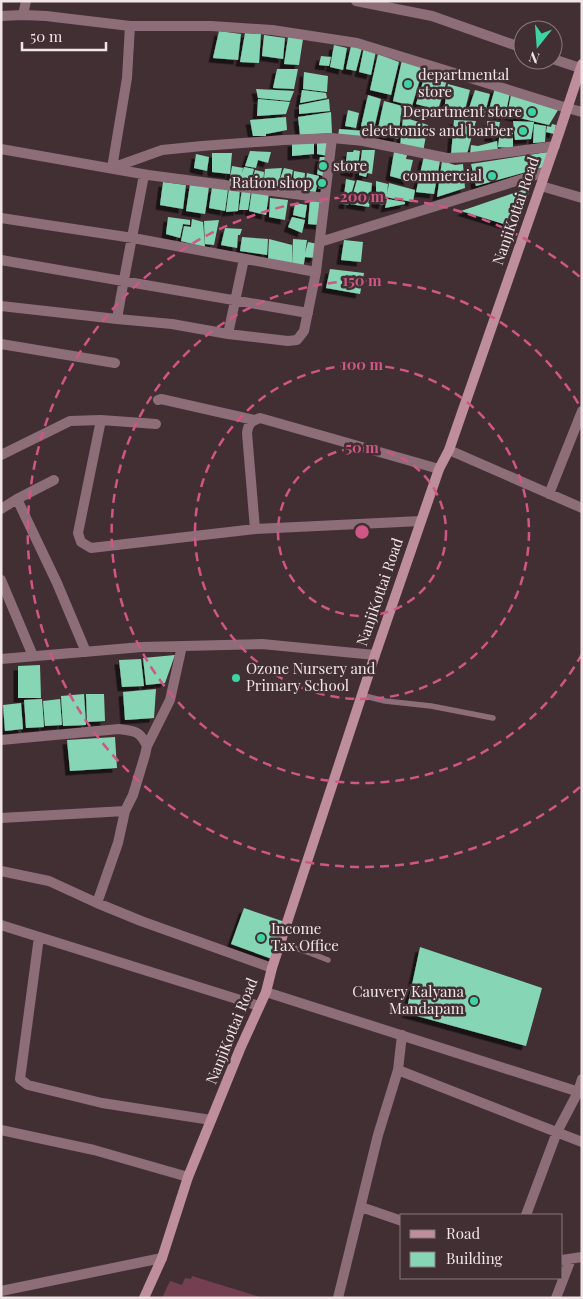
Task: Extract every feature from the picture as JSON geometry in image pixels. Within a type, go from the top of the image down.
[{"type":"main road","name":"NanjiKottai Road","points":[[144,1298],[162,1258],[188,1177],[240,1049],[266,992],[280,943],[375,655],[439,469],[449,450],[581,66]]},
{"type":"street","points":[[24,15],[26,1]]},
{"type":"street","points":[[356,1],[432,16],[513,44]]},
{"type":"street","points":[[1,16],[46,16],[130,26],[211,26],[272,30],[357,43],[582,112]]},
{"type":"street","points":[[112,168],[127,78],[130,26]]},
{"type":"street","points":[[563,62],[581,66]]},
{"type":"street","points":[[112,168],[162,150],[332,138],[363,141],[447,158],[473,157],[555,146]]},
{"type":"street","points":[[1,306],[117,320],[172,324],[228,334],[288,341],[297,340],[304,330],[316,272],[332,138]]},
{"type":"street","points":[[1,149],[144,174],[325,198]]},
{"type":"street","points":[[320,242],[545,172]]},
{"type":"street","points":[[117,320],[144,174]]},
{"type":"street","points":[[541,186],[582,198]]},
{"type":"street","points":[[1,218],[133,238],[316,272]]},
{"type":"street","points":[[228,334],[244,259]]},
{"type":"street","points":[[1,260],[308,313]]},
{"type":"street","points":[[1,344],[115,363]]},
{"type":"street","points":[[158,400],[161,399],[254,420]]},
{"type":"street","points":[[549,494],[582,410]]},
{"type":"street","points":[[255,529],[247,433],[248,426],[254,420],[260,418],[439,469]]},
{"type":"street","points":[[101,420],[78,533],[81,542],[91,548],[255,529],[421,521]]},
{"type":"street","points":[[1,455],[70,421],[101,420],[156,424]]},
{"type":"street","points":[[449,450],[582,508]]},
{"type":"street","points":[[1,509],[54,480]]},
{"type":"street","points":[[17,499],[57,583],[86,652]]},
{"type":"street","points":[[1,580],[6,603],[33,656]]},
{"type":"street","points":[[1,659],[142,647],[262,644],[375,655]]},
{"type":"street","points":[[97,903],[118,843],[126,811],[133,796],[147,746],[170,700],[182,646]]},
{"type":"street","points":[[1,740],[119,729],[132,730],[142,735],[147,746]]},
{"type":"street","points":[[1,818],[126,811]]},
{"type":"street","points":[[1,871],[49,881],[141,922],[272,968]]},
{"type":"street","points":[[1,925],[259,1006]]},
{"type":"street","points":[[38,937],[20,1079],[28,1085],[102,1103],[211,1120]]},
{"type":"street","points":[[266,992],[580,1093]]},
{"type":"street","points":[[338,1298],[378,1135],[398,1070],[402,1035]]},
{"type":"street","points":[[398,1070],[582,1142]]},
{"type":"street","points":[[526,1214],[557,1132],[580,1093],[582,1080]]},
{"type":"street","points":[[1,1130],[94,1150],[188,1177]]},
{"type":"street","points":[[361,1207],[400,1220]]},
{"type":"street","points":[[1,1291],[162,1258]]},
{"type":"street","points":[[556,1298],[572,1259]]},
{"type":"lane","points":[[362,695],[385,701],[431,706],[493,718]]},
{"type":"lane","points":[[280,943],[328,960]]},
{"type":"shaded area","points":[[192,1276],[263,1298],[162,1298],[170,1281],[182,1285],[185,1278],[191,1279]]},
{"type":"building","points":[[219,31],[241,34],[238,60],[213,58]]},
{"type":"building","points":[[245,33],[261,34],[259,63],[240,62]]},
{"type":"building","points":[[264,35],[285,38],[283,59],[262,56]]},
{"type":"building","points":[[288,37],[303,39],[299,65],[284,64]]},
{"type":"building","points":[[334,45],[347,48],[343,70],[330,67]]},
{"type":"building","points":[[351,46],[362,48],[356,71],[346,69]]},
{"type":"building","points":[[364,47],[376,51],[371,75],[359,72]]},
{"type":"building","points":[[378,54],[399,62],[391,95],[370,90]]},
{"type":"building","points":[[321,56],[331,57],[329,66],[319,65]]},
{"type":"building","name":"departmental store","points":[[402,60],[424,66],[412,106],[393,101]]},
{"type":"building","points":[[277,69],[298,69],[294,89],[273,88]]},
{"type":"building","points":[[304,72],[328,76],[327,92],[303,89]]},
{"type":"building","name":"Department store","points":[[425,75],[447,80],[438,110],[416,104]]},
{"type":"building","points":[[448,84],[470,90],[464,114],[444,110]]},
{"type":"building","points":[[495,88],[510,93],[505,116],[488,113]]},
{"type":"building","points":[[256,89],[294,91],[290,101],[258,98]]},
{"type":"building","points":[[302,90],[326,93],[327,98],[300,103]]},
{"type":"building","points":[[475,90],[490,94],[485,113],[469,108]]},
{"type":"building","points":[[368,95],[381,99],[374,129],[361,126]]},
{"type":"building","name":"Department store","points":[[511,95],[558,110],[549,125],[507,115]]},
{"type":"building","points":[[258,99],[290,102],[286,114],[257,116]]},
{"type":"building","points":[[329,99],[330,111],[299,114],[299,105]]},
{"type":"building","points":[[384,101],[402,106],[398,139],[377,133]]},
{"type":"building","points":[[348,110],[359,113],[356,128],[345,126]]},
{"type":"building","points":[[331,112],[332,133],[300,135],[298,117]]},
{"type":"building","points":[[420,116],[424,116],[425,121],[419,121]]},
{"type":"building","points":[[286,117],[287,130],[266,134],[266,136],[253,136],[250,120]]},
{"type":"building","points":[[403,117],[428,125],[423,152],[400,147]]},
{"type":"building","points":[[454,120],[476,121],[467,154],[451,155]]},
{"type":"building","points":[[487,121],[500,122],[497,138],[489,137]]},
{"type":"building","name":"electronics and barber","points":[[513,121],[534,122],[531,139],[515,140]]},
{"type":"building","points":[[534,124],[546,126],[545,142],[533,143]]},
{"type":"building","points":[[552,124],[556,125],[554,134],[546,132],[547,126],[551,127]]},
{"type":"building","points":[[339,129],[365,131],[364,141],[338,138]]},
{"type":"building","points":[[500,131],[513,133],[513,148],[498,147]]},
{"type":"building","points":[[330,140],[328,156],[317,154],[317,141]]},
{"type":"building","points":[[497,141],[498,152],[470,155],[471,145],[478,146]]},
{"type":"building","points":[[292,142],[314,142],[314,154],[292,156]]},
{"type":"building","points":[[354,150],[360,151],[357,173],[345,171],[347,152],[353,152]]},
{"type":"building","points":[[362,150],[375,150],[372,174],[367,173],[366,177],[359,175]]},
{"type":"building","points":[[250,151],[271,152],[268,163],[258,160],[256,168],[245,166]]},
{"type":"building","points":[[394,152],[407,155],[406,159],[413,160],[408,181],[390,176]]},
{"type":"building","name":"commercial","points":[[548,152],[544,167],[476,186],[471,164]]},
{"type":"building","points":[[212,153],[232,153],[230,174],[212,172]]},
{"type":"building","points":[[196,154],[209,157],[207,171],[194,168]]},
{"type":"building","points":[[424,156],[440,161],[434,194],[416,192]]},
{"type":"building","name":"store","points":[[320,157],[328,157],[326,177],[317,174]]},
{"type":"building","points":[[442,161],[455,165],[463,164],[465,188],[437,197]]},
{"type":"building","points":[[232,166],[243,168],[242,173],[244,167],[254,169],[251,180],[241,178],[239,185],[229,184]]},
{"type":"building","points":[[282,168],[277,190],[263,189],[265,169]]},
{"type":"building","points":[[284,168],[293,170],[290,184],[279,182]]},
{"type":"building","points":[[255,170],[264,172],[263,182],[252,181]]},
{"type":"building","points":[[294,171],[305,173],[303,193],[292,191]]},
{"type":"building","points":[[307,173],[319,176],[315,195],[304,193]]},
{"type":"building","name":"Ration shop","points":[[320,178],[326,179],[324,190],[318,188]]},
{"type":"building","points":[[346,179],[355,181],[348,205],[343,204]]},
{"type":"building","points":[[357,180],[372,183],[371,194],[368,193],[367,197],[371,198],[369,207],[350,204]]},
{"type":"building","points":[[376,181],[388,184],[387,194],[389,183],[415,190],[413,202],[385,197],[383,205],[376,203]]},
{"type":"building","points":[[163,182],[186,185],[183,209],[160,205]]},
{"type":"building","points":[[190,184],[209,187],[205,214],[186,211]]},
{"type":"building","points":[[212,187],[228,189],[225,211],[209,208]]},
{"type":"building","points":[[531,187],[517,228],[461,211]]},
{"type":"building","points":[[229,188],[240,189],[238,211],[226,212]]},
{"type":"building","points":[[242,189],[251,191],[248,210],[239,210]]},
{"type":"building","points":[[252,190],[269,193],[266,215],[249,211]]},
{"type":"building","points":[[270,198],[288,200],[285,220],[269,217]]},
{"type":"building","points":[[310,199],[323,200],[320,225],[308,224]]},
{"type":"building","points":[[387,199],[405,202],[405,204],[385,208]]},
{"type":"building","points":[[295,203],[307,205],[305,218],[293,215]]},
{"type":"building","points":[[168,217],[190,220],[190,225],[183,224],[180,238],[166,234]]},
{"type":"building","points":[[292,217],[305,220],[302,233],[288,227]]},
{"type":"building","points":[[192,219],[203,222],[205,247],[181,241],[184,226],[191,227]]},
{"type":"building","points":[[219,220],[214,245],[205,244],[204,221]]},
{"type":"building","points":[[225,228],[242,229],[240,235],[238,235],[237,248],[221,245]]},
{"type":"building","points":[[242,237],[268,239],[267,255],[240,251]]},
{"type":"building","points":[[269,239],[292,245],[292,265],[268,261]]},
{"type":"building","points":[[293,239],[307,240],[305,253],[308,242],[318,244],[315,258],[305,257],[303,269],[292,267]]},
{"type":"building","points":[[344,240],[363,242],[361,262],[341,260]]},
{"type":"building","points":[[330,269],[364,273],[360,294],[326,288]]},
{"type":"building","points":[[175,655],[165,683],[146,685],[143,658]]},
{"type":"building","points":[[141,659],[144,686],[122,687],[119,660]]},
{"type":"building","points":[[40,665],[41,698],[18,698],[18,666]]},
{"type":"building","points":[[156,689],[154,718],[125,720],[123,692]]},
{"type":"building","points":[[84,694],[86,725],[63,726],[61,696]]},
{"type":"building","points":[[86,694],[104,694],[105,721],[87,722]]},
{"type":"building","points":[[42,699],[44,727],[26,728],[24,700]]},
{"type":"building","points":[[60,699],[62,725],[45,726],[43,701]]},
{"type":"building","points":[[21,703],[23,729],[5,731],[3,705]]},
{"type":"building","points":[[115,737],[117,768],[70,771],[67,740]]},
{"type":"building","name":"Income Tax Office","points":[[244,908],[285,922],[272,959],[231,944]]},
{"type":"building","name":"Cauvery Kalyana Mandapam","points":[[420,947],[542,988],[526,1046],[406,1013]]},
{"type":"place","name":"departmental store","points":[[408,84]]},
{"type":"place","name":"Department store","points":[[532,112]]},
{"type":"place","name":"electronics and barber","points":[[523,131]]},
{"type":"place","name":"store","points":[[323,166]]},
{"type":"place","name":"commercial","points":[[492,176]]},
{"type":"place","name":"Ration shop","points":[[322,183]]},
{"type":"place","name":"Ozone Nursery and Primary School","points":[[236,678]]},
{"type":"place","name":"Income Tax Office","points":[[261,938]]},
{"type":"place","name":"Cauvery Kalyana Mandapam","points":[[474,1001]]}]
